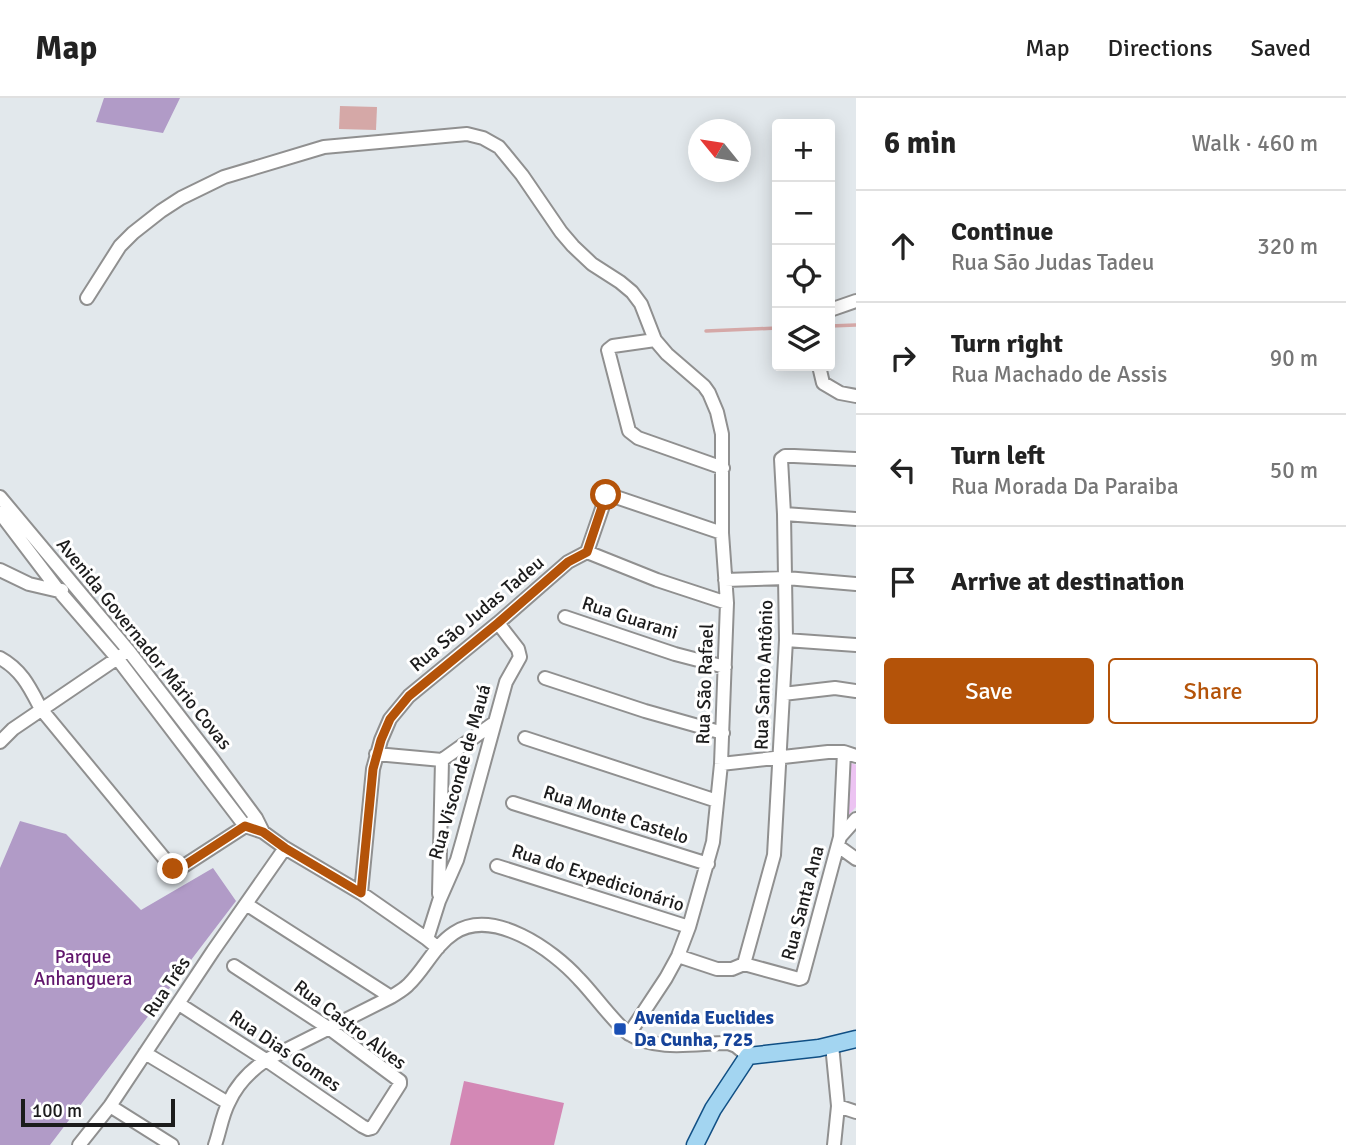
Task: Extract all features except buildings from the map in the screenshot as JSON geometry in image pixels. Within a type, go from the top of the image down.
[{"type":"main road","points":[[695,1145],[713,1109],[748,1056],[819,1048],[856,1040]]},
{"type":"street","points":[[87,298],[120,246],[133,233],[181,198],[224,177],[324,147],[467,134],[483,138],[499,147],[573,246],[592,264],[632,292],[641,304],[655,340],[613,346],[608,350],[628,428],[634,436],[723,468]]},
{"type":"street","points":[[835,308],[856,301]]},
{"type":"street","name":"Rua São Rafael","points":[[629,1034],[666,978],[689,927],[713,842],[723,733],[727,603],[722,533],[722,434],[712,399],[704,386],[655,340]]},
{"type":"street","points":[[820,371],[823,383],[840,393],[856,396]]},
{"type":"street","name":"Rua Santo Antônio","points":[[744,964],[772,863],[780,758],[786,640],[781,461],[784,456],[856,460]]},
{"type":"street","points":[[722,533],[608,494],[605,496],[587,552],[657,580],[727,603]]},
{"type":"street","name":"Avenida Governador Mário Covas","points":[[0,497],[72,584],[185,736],[245,826]]},
{"type":"street","name":"Avenida Governador Mário Covas","points":[[0,513],[59,592],[123,654]]},
{"type":"street","points":[[784,514],[856,519]]},
{"type":"street","name":"Rua São Judas Tadeu","points":[[361,893],[372,778],[376,754],[386,727],[404,701],[568,562],[587,552]]},
{"type":"street","points":[[0,570],[29,584],[59,592],[72,584]]},
{"type":"street","points":[[725,580],[786,578],[856,584]]},
{"type":"street","name":"Rua Guarani","points":[[565,617],[675,654],[725,667]]},
{"type":"street","name":"Rua Visconde de Mauá","points":[[433,943],[439,901],[457,860],[506,681],[519,660],[520,655],[498,623]]},
{"type":"street","points":[[786,640],[856,645]]},
{"type":"street","points":[[0,742],[13,729],[123,654]]},
{"type":"street","points":[[0,658],[10,663],[26,679],[41,709],[173,869],[179,869],[256,818]]},
{"type":"street","points":[[545,678],[723,733]]},
{"type":"street","points":[[783,694],[835,688],[856,691]]},
{"type":"street","points":[[376,754],[442,760],[494,723]]},
{"type":"street","name":"Avenida Governador Mário Covas","points":[[185,736],[256,818],[263,832]]},
{"type":"street","points":[[526,738],[718,801]]},
{"type":"street","points":[[721,764],[828,752],[850,754]]},
{"type":"street","name":"Rua Santa Ana","points":[[744,964],[802,978],[839,841],[850,754]]},
{"type":"street","points":[[439,901],[442,760]]},
{"type":"street","name":"Rua Monte Castelo","points":[[513,803],[708,864]]},
{"type":"street","name":"Rua Santa Ana","points":[[839,841],[856,819]]},
{"type":"street","points":[[245,826],[263,832],[361,893],[433,943]]},
{"type":"street","points":[[839,841],[856,859]]},
{"type":"street","name":"Rua Três","points":[[79,1145],[110,1106],[285,848]]},
{"type":"street","name":"Rua do Expedicionário","points":[[497,866],[689,927]]},
{"type":"street","points":[[246,904],[391,997]]},
{"type":"street","points":[[215,1145],[228,1103],[240,1083],[266,1060],[391,997],[408,985],[433,943],[454,932],[478,925],[494,925],[518,933],[561,962],[629,1034],[668,1045],[729,1043],[748,1056]]},
{"type":"street","points":[[678,956],[717,969],[732,969],[744,964]]},
{"type":"street","name":"Rua Castro Alves","points":[[234,966],[330,1029],[400,1083],[370,1129]]},
{"type":"street","name":"Rua Dias Gomes","points":[[179,1004],[370,1129]]},
{"type":"street","points":[[834,1145],[838,1106],[834,1045],[856,1051]]},
{"type":"street","points":[[145,1053],[228,1103]]},
{"type":"street","points":[[110,1106],[172,1145]]},
{"type":"street","points":[[838,1106],[856,1112]]},
{"type":"green space","points":[[104,98],[180,98],[163,133],[96,122]]},
{"type":"green space","name":"Parque Anhanguera","points":[[20,821],[66,834],[141,910],[213,868],[236,901],[50,1145],[0,1145],[0,868]]},
{"type":"shaded area","points":[[340,106],[377,107],[376,130],[339,129]]},
{"type":"shaded area","points":[[849,762],[856,765],[856,807],[844,820]]},
{"type":"shaded area","points":[[464,1081],[564,1103],[554,1145],[450,1145]]},
{"type":"waterway","points":[[835,326],[856,325]]},
{"type":"waterway","points":[[706,331],[772,328]]},
{"type":"place","name":"Avenida Euclides Da Cunha, 725","points":[[620,1029]]},
{"type":"route","points":[[173,869],[179,869],[245,826],[263,832],[361,893],[373,769],[390,719],[409,696],[568,562],[587,552],[606,495]]}]
